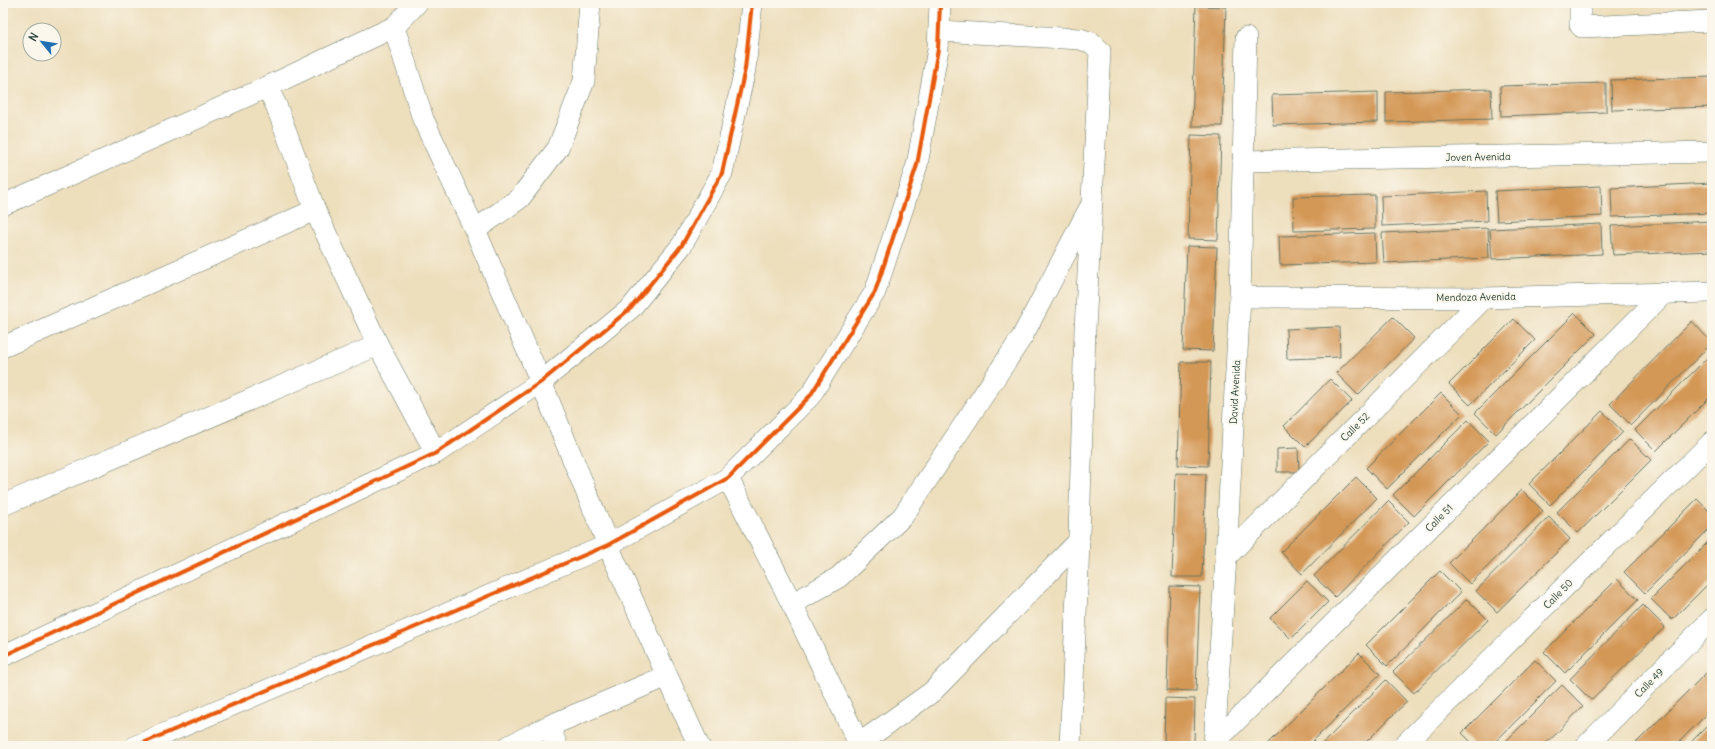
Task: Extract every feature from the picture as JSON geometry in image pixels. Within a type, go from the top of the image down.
[{"type":"street","points":[[3,205],[267,87],[394,27],[417,3]]},
{"type":"street","points":[[475,230],[520,198],[558,148],[584,81],[590,3]]},
{"type":"street","points":[[3,656],[436,453],[541,382],[631,308],[682,245],[722,173],[745,69],[752,3]]},
{"type":"street","points":[[136,746],[608,545],[728,478],[810,396],[875,292],[916,166],[938,50],[940,3]]},
{"type":"street","points":[[1580,3],[1579,21],[1582,27],[1712,21]]},
{"type":"street","points":[[394,27],[423,119],[475,230],[541,382],[608,545],[699,746]]},
{"type":"street","points":[[939,31],[1080,39],[1092,43],[1100,51],[1085,329],[1079,541],[1070,746]]},
{"type":"street","name":"David Avenida","points":[[1214,744],[1240,298],[1246,38]]},
{"type":"street","points":[[267,87],[276,105],[315,210],[378,345],[436,453]]},
{"type":"street","name":"Joven Avenida","points":[[1243,161],[1712,152]]},
{"type":"street","points":[[792,604],[839,577],[903,516],[1022,337],[1092,204]]},
{"type":"street","points":[[3,347],[315,210]]},
{"type":"street","name":"Mendoza Avenida","points":[[1240,298],[1484,298],[1712,292]]},
{"type":"street","name":"Calle 51","points":[[1214,744],[1664,293]]},
{"type":"street","name":"Calle 52","points":[[1226,557],[1484,298]]},
{"type":"street","points":[[3,505],[378,345]]},
{"type":"street","name":"Calle 50","points":[[1403,746],[1712,442]]},
{"type":"street","points":[[728,478],[792,604],[860,745],[932,692],[1079,541]]},
{"type":"street","name":"Calle 49","points":[[1586,746],[1712,619]]},
{"type":"street","points":[[509,746],[549,726],[667,676]]},
{"type":"street","points":[[549,726],[557,746]]},
{"type":"building","points":[[1196,6],[1226,7],[1222,126],[1192,126]]},
{"type":"building","points":[[1712,77],[1712,107],[1612,110],[1611,80]]},
{"type":"building","points":[[1606,83],[1606,112],[1501,116],[1500,86]]},
{"type":"building","points":[[1491,89],[1492,119],[1386,122],[1386,92]]},
{"type":"building","points":[[1378,92],[1378,122],[1273,125],[1272,95]]},
{"type":"building","points":[[1191,135],[1221,136],[1218,240],[1188,239]]},
{"type":"building","points":[[1712,183],[1712,213],[1612,217],[1611,188]]},
{"type":"building","points":[[1601,186],[1602,216],[1497,221],[1495,191]]},
{"type":"building","points":[[1486,191],[1487,221],[1382,226],[1381,196]]},
{"type":"building","points":[[1375,195],[1375,229],[1294,231],[1293,197]]},
{"type":"building","points":[[1712,221],[1712,251],[1613,255],[1611,226]]},
{"type":"building","points":[[1601,224],[1602,254],[1492,259],[1490,229]]},
{"type":"building","points":[[1488,228],[1489,258],[1384,263],[1382,233]]},
{"type":"building","points":[[1375,233],[1376,262],[1280,265],[1279,236]]},
{"type":"building","points":[[1187,246],[1217,247],[1213,351],[1183,350]]},
{"type":"building","points":[[1575,313],[1596,334],[1496,434],[1475,413]]},
{"type":"building","points":[[1393,317],[1414,338],[1358,395],[1336,373]]},
{"type":"building","points":[[1514,319],[1535,340],[1470,405],[1449,384]]},
{"type":"building","points":[[1692,321],[1712,343],[1631,425],[1610,404]]},
{"type":"building","points":[[1339,327],[1340,357],[1287,359],[1286,329]]},
{"type":"building","points":[[1712,353],[1712,395],[1656,451],[1635,430]]},
{"type":"building","points":[[1181,362],[1211,362],[1208,466],[1178,465]]},
{"type":"building","points":[[1330,379],[1352,401],[1305,447],[1284,426]]},
{"type":"building","points":[[1441,393],[1462,414],[1387,489],[1366,468]]},
{"type":"building","points":[[1602,411],[1623,432],[1550,505],[1529,484]]},
{"type":"building","points":[[1468,420],[1489,441],[1414,516],[1393,495]]},
{"type":"building","points":[[1630,439],[1651,460],[1578,533],[1557,512]]},
{"type":"building","points":[[1298,448],[1299,472],[1277,472],[1277,449]]},
{"type":"building","points":[[1176,473],[1206,474],[1202,577],[1172,577]]},
{"type":"building","points":[[1356,477],[1377,498],[1302,574],[1281,552]]},
{"type":"building","points":[[1522,490],[1543,511],[1470,584],[1449,563]]},
{"type":"building","points":[[1697,499],[1712,514],[1712,526],[1645,593],[1624,572]]},
{"type":"building","points":[[1388,501],[1409,522],[1335,597],[1314,576]]},
{"type":"building","points":[[1549,517],[1570,539],[1497,612],[1476,591]]},
{"type":"building","points":[[1712,538],[1712,580],[1672,620],[1651,599]]},
{"type":"building","points":[[1440,571],[1461,592],[1387,666],[1366,645]]},
{"type":"building","points":[[1617,579],[1638,600],[1565,673],[1544,652]]},
{"type":"building","points":[[1307,581],[1328,602],[1291,639],[1270,618]]},
{"type":"building","points":[[1170,586],[1200,587],[1196,691],[1167,690]]},
{"type":"building","points":[[1467,599],[1488,620],[1414,693],[1393,672]]},
{"type":"building","points":[[1643,605],[1665,627],[1591,700],[1570,679]]},
{"type":"building","points":[[1359,653],[1380,674],[1308,746],[1266,746]]},
{"type":"building","points":[[1535,660],[1556,681],[1491,746],[1475,746],[1462,733]]},
{"type":"building","points":[[1709,670],[1712,674],[1712,709],[1675,746],[1638,746],[1635,744]]},
{"type":"building","points":[[1386,680],[1407,702],[1362,746],[1320,746]]},
{"type":"building","points":[[1562,685],[1583,706],[1556,734],[1543,746],[1501,746]]},
{"type":"building","points":[[1165,698],[1195,699],[1194,746],[1164,746]]},
{"type":"building","points":[[1712,721],[1712,746],[1687,746]]},
{"type":"cycle path","points":[[3,656],[436,453],[541,382],[631,308],[682,245],[722,173],[745,69],[752,3]]},
{"type":"cycle path","points":[[136,746],[608,545],[728,478],[810,396],[875,292],[917,165],[938,49],[940,3]]}]
